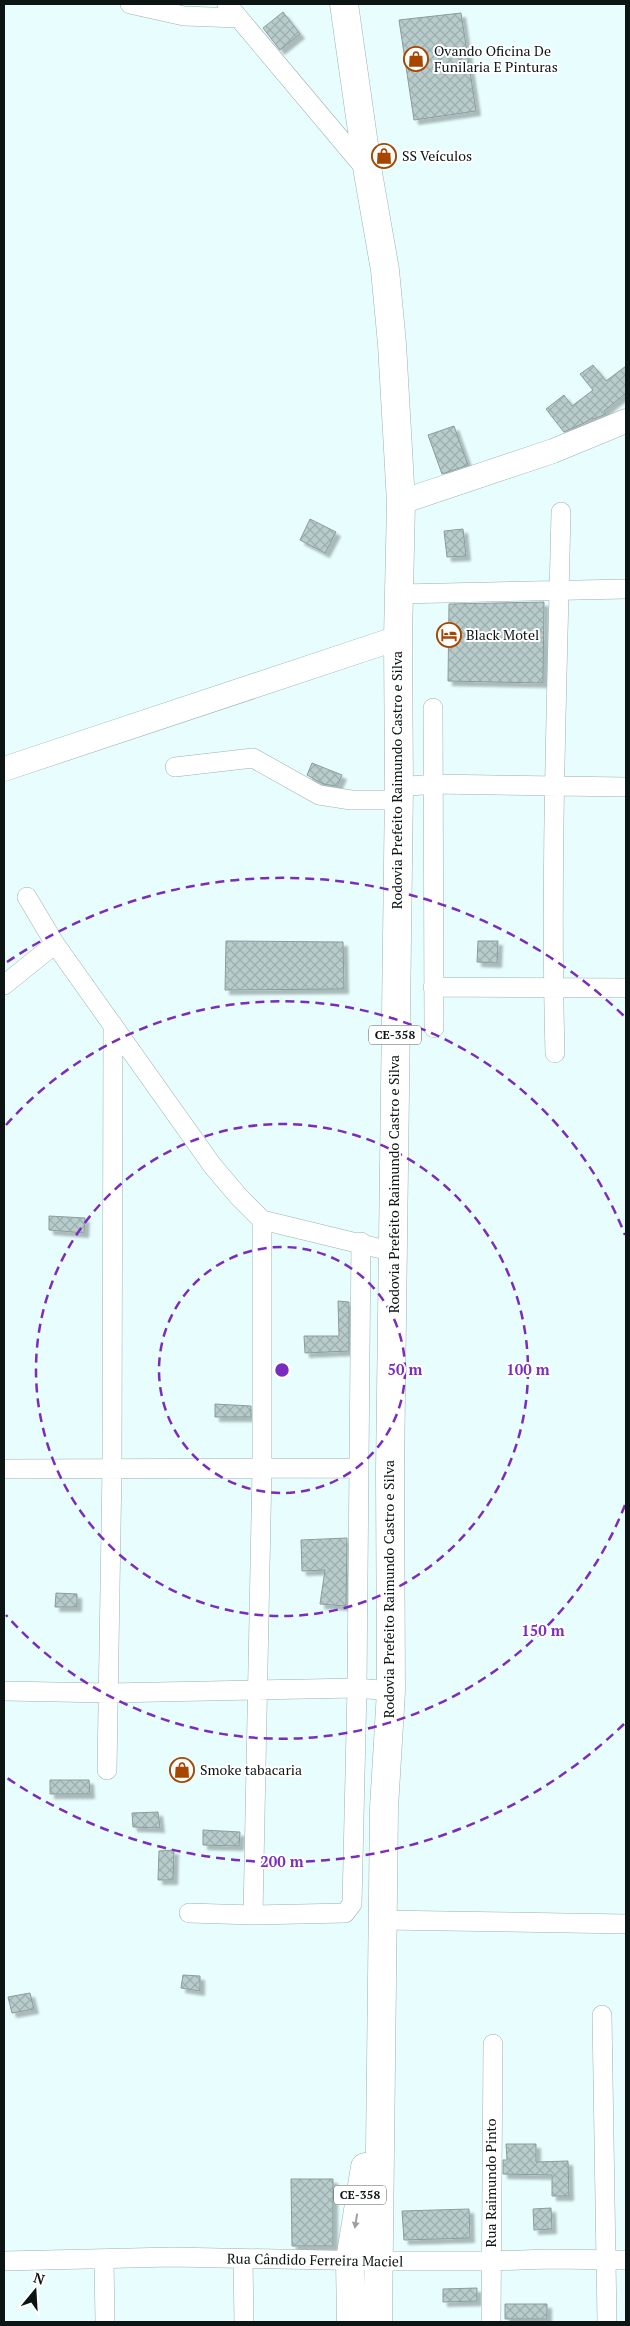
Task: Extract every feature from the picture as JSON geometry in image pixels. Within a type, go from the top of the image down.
[{"type":"main road","name":"Rodovia Prefeito Raimundo Castro e Silva","points":[[344,4],[368,173],[385,270],[392,344],[401,502],[398,638],[399,793],[394,1252],[390,1471],[391,1691],[384,1808],[380,2069]]},
{"type":"main road","name":"CE-358","points":[[351,2322],[350,2260],[380,2069]]},
{"type":"main road","name":"CE-358","points":[[378,2322],[380,2069]]},
{"type":"street","points":[[130,4],[184,16],[233,11],[368,173]]},
{"type":"street","points":[[401,502],[552,452],[626,421]]},
{"type":"street","points":[[555,1053],[553,988],[555,786],[561,512]]},
{"type":"street","points":[[400,594],[626,589]]},
{"type":"street","points":[[4,769],[398,638]]},
{"type":"street","points":[[433,708],[434,1028]]},
{"type":"street","points":[[175,766],[253,758],[319,795],[351,800],[399,793],[434,784],[626,787]]},
{"type":"street","points":[[27,897],[55,944],[212,1165],[239,1197],[262,1220],[361,1242],[394,1252]]},
{"type":"street","points":[[4,985],[55,944]]},
{"type":"street","points":[[433,987],[626,988]]},
{"type":"street","points":[[107,1770],[110,1693],[112,1468],[113,1025]]},
{"type":"street","points":[[252,1915],[262,1468],[262,1220]]},
{"type":"street","points":[[189,1914],[346,1913],[352,1904],[357,1688],[361,1242]]},
{"type":"street","points":[[4,1468],[359,1468]]},
{"type":"street","points":[[4,1691],[110,1693],[357,1688],[391,1691]]},
{"type":"street","points":[[383,1920],[626,1924]]},
{"type":"street","points":[[602,2015],[617,2260],[607,2322]]},
{"type":"street","name":"Rua Raimundo Pinto","points":[[491,2322],[493,2044]]},
{"type":"street","name":"Rua Cândido Ferreira Maciel","points":[[4,2261],[172,2257],[378,2261],[491,2261],[548,2258],[617,2260]]},
{"type":"street","points":[[104,2259],[105,2322]]},
{"type":"street","points":[[243,2259],[244,2322]]},
{"type":"building","points":[[283,12],[300,34],[280,50],[263,28]]},
{"type":"building","points":[[461,13],[476,111],[414,120],[399,20]]},
{"type":"building","points":[[593,365],[606,381],[626,366],[626,393],[604,411],[606,414],[594,419],[592,418],[564,432],[546,409],[564,395],[572,406],[593,390],[580,374]]},
{"type":"building","points":[[454,426],[468,465],[442,474],[428,435]]},
{"type":"building","points":[[310,519],[336,532],[325,553],[300,540]]},
{"type":"building","points":[[463,529],[466,556],[447,557],[444,531]]},
{"type":"building","name":"Black Motel","points":[[544,602],[543,683],[448,681],[449,604]]},
{"type":"building","points":[[312,763],[342,775],[337,786],[323,784],[307,775]]},
{"type":"building","points":[[226,941],[343,942],[344,989],[225,990]]},
{"type":"building","points":[[478,941],[498,941],[497,963],[477,962]]},
{"type":"building","points":[[49,1216],[85,1218],[84,1233],[49,1230]]},
{"type":"building","points":[[338,1301],[349,1302],[349,1351],[305,1353],[304,1336],[339,1336]]},
{"type":"building","points":[[215,1404],[251,1406],[251,1417],[215,1417]]},
{"type":"building","points":[[347,1538],[346,1606],[320,1604],[325,1570],[302,1571],[301,1540]]},
{"type":"building","points":[[56,1593],[77,1594],[77,1607],[55,1607]]},
{"type":"building","points":[[50,1780],[89,1780],[90,1794],[50,1794]]},
{"type":"building","points":[[158,1812],[160,1828],[133,1827],[132,1813]]},
{"type":"building","points":[[203,1830],[240,1832],[239,1846],[203,1845]]},
{"type":"building","points":[[174,1850],[173,1880],[158,1880],[159,1851]]},
{"type":"building","points":[[183,1975],[200,1976],[200,1991],[181,1988]]},
{"type":"building","points":[[30,1993],[34,2009],[12,2013],[8,1997]]},
{"type":"building","points":[[506,2144],[536,2144],[536,2162],[568,2161],[569,2196],[552,2196],[552,2175],[503,2174],[503,2160],[507,2160]]},
{"type":"building","points":[[291,2179],[333,2179],[333,2246],[292,2246]]},
{"type":"building","points":[[551,2208],[552,2229],[534,2230],[533,2209]]},
{"type":"building","points":[[469,2209],[470,2238],[404,2240],[402,2211]]},
{"type":"building","points":[[477,2288],[477,2301],[443,2302],[443,2289]]},
{"type":"building","points":[[505,2304],[547,2304],[547,2319],[505,2319]]},
{"type":"place","name":"Ovando Oficina De Funilaria E Pinturas","points":[[416,59]]},
{"type":"place","name":"SS Veículos","points":[[384,156]]},
{"type":"place","name":"Black Motel","points":[[449,635]]},
{"type":"place","name":"Smoke tabacaria","points":[[182,1770]]}]
